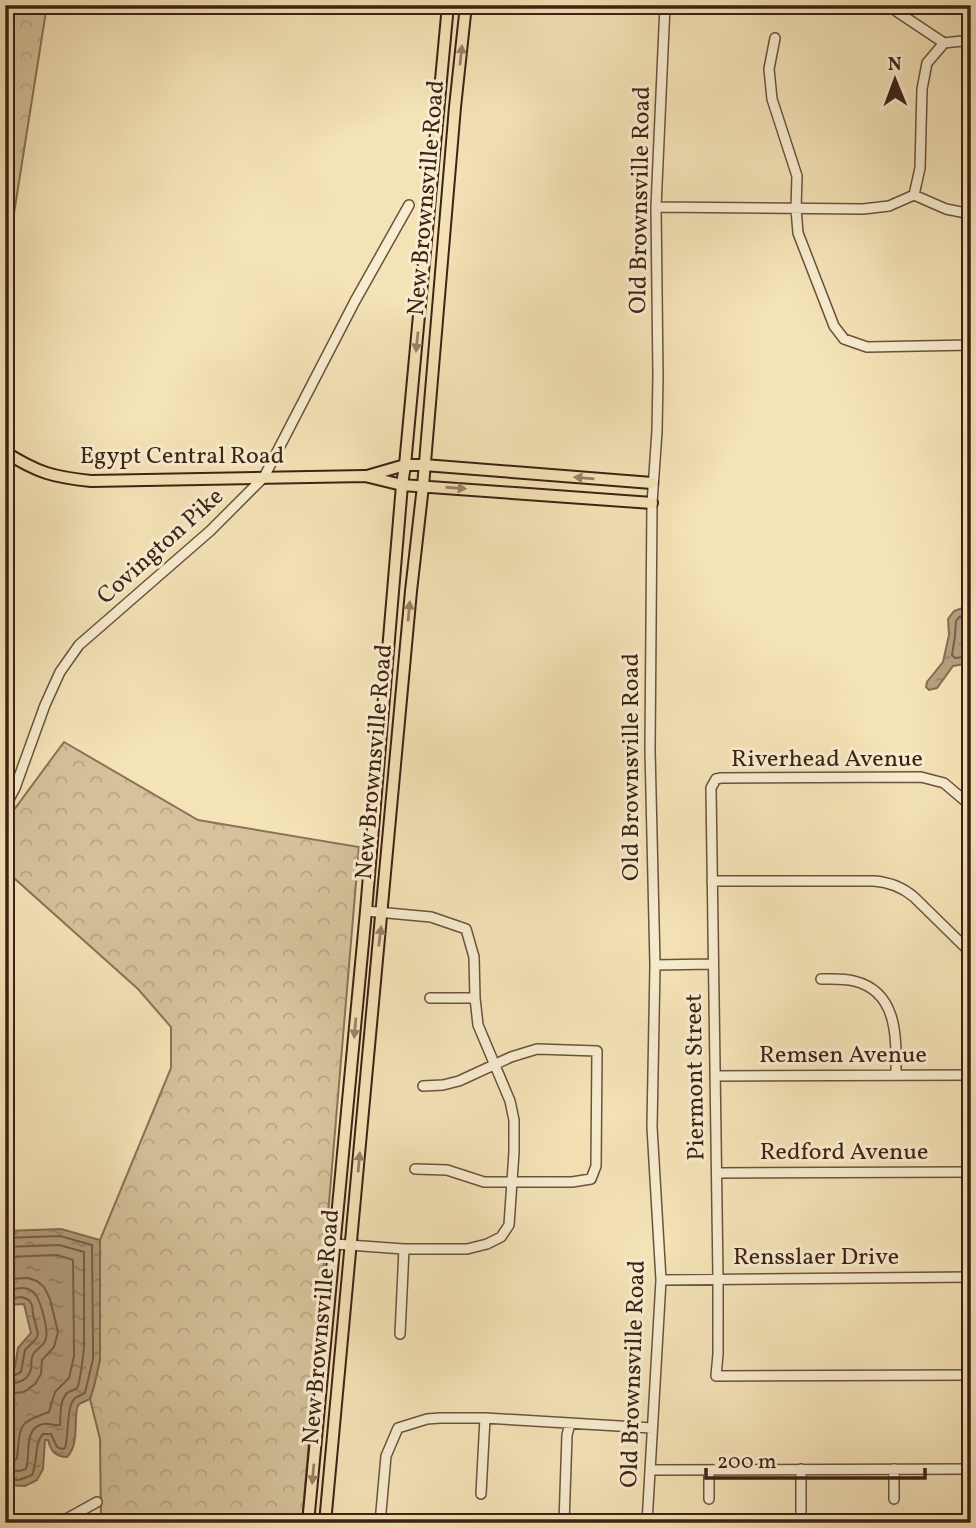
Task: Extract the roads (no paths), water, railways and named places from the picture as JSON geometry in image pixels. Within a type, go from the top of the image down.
[{"type":"main road","name":"New Brownsville Road","points":[[308,1523],[448,5]]},
{"type":"main road","name":"New Brownsville Road","points":[[325,1523],[466,5]]},
{"type":"main road","name":"Egypt Central Road","points":[[5,452],[34,470],[62,478],[91,481],[365,477],[402,485],[652,503]]},
{"type":"main road","name":"Egypt Central Road","points":[[365,477],[405,465],[424,465],[652,483]]},
{"type":"street","name":"Old Brownsville Road","points":[[647,1523],[661,1280],[652,1127],[655,965],[650,788],[652,483],[658,376],[656,207],[665,8]]},
{"type":"street","points":[[896,10],[944,43],[971,40]]},
{"type":"street","points":[[775,38],[769,69],[772,99],[797,176],[797,233],[834,326],[844,339],[867,347],[971,345]]},
{"type":"street","points":[[914,195],[920,168],[922,89],[927,63],[944,43]]},
{"type":"street","points":[[656,207],[863,209],[889,206],[914,195],[946,209],[971,214]]},
{"type":"street","name":"Covington Pike","points":[[5,807],[60,672],[79,645],[210,531],[264,477],[355,301],[410,205]]},
{"type":"street","name":"Riverhead Avenue","points":[[716,779],[921,777],[944,783],[971,806]]},
{"type":"street","name":"Piermont Street","points":[[716,779],[711,788],[718,1278],[716,1376],[971,1375]]},
{"type":"street","points":[[712,881],[874,881],[893,884],[914,897],[971,953]]},
{"type":"street","points":[[335,1244],[404,1249],[467,1249],[487,1244],[500,1237],[509,1225],[514,1120],[510,1101],[478,1025],[474,957],[466,929],[437,918],[366,911]]},
{"type":"street","points":[[655,965],[713,964]]},
{"type":"street","points":[[821,979],[856,981],[883,1000],[890,1010],[894,1026],[896,1075]]},
{"type":"street","points":[[430,998],[475,998]]},
{"type":"street","points":[[415,1169],[452,1171],[481,1182],[572,1182],[591,1179],[596,1166],[597,1051],[537,1049],[511,1057],[451,1084],[422,1086]]},
{"type":"street","name":"Remsen Avenue","points":[[715,1076],[971,1075]]},
{"type":"street","name":"Redford Avenue","points":[[717,1173],[971,1172]]},
{"type":"street","points":[[400,1334],[404,1249]]},
{"type":"street","name":"Rensslaer Drive","points":[[661,1280],[971,1277]]},
{"type":"street","points":[[380,1523],[386,1456],[398,1428],[427,1419],[485,1418],[652,1428]]},
{"type":"street","points":[[481,1494],[485,1418]]},
{"type":"street","points":[[564,1523],[567,1434],[570,1424]]},
{"type":"street","points":[[801,1469],[801,1523]]},
{"type":"street","points":[[894,1469],[894,1499]]},
{"type":"street","points":[[650,1470],[971,1469]]},
{"type":"street","points":[[709,1470],[709,1499]]},
{"type":"street","points":[[59,1523],[97,1502]]},
{"type":"water","points":[[971,605],[971,663],[953,666],[937,688],[929,690],[926,687],[927,682],[943,662],[949,635],[948,619],[954,611]]},
{"type":"water","points":[[61,1229],[100,1240],[100,1360],[90,1399],[79,1404],[77,1408],[75,1440],[71,1452],[67,1457],[57,1455],[48,1440],[45,1440],[43,1469],[37,1480],[25,1486],[7,1485],[5,1368],[15,1367],[18,1348],[31,1333],[24,1304],[5,1305],[5,1231]]}]
